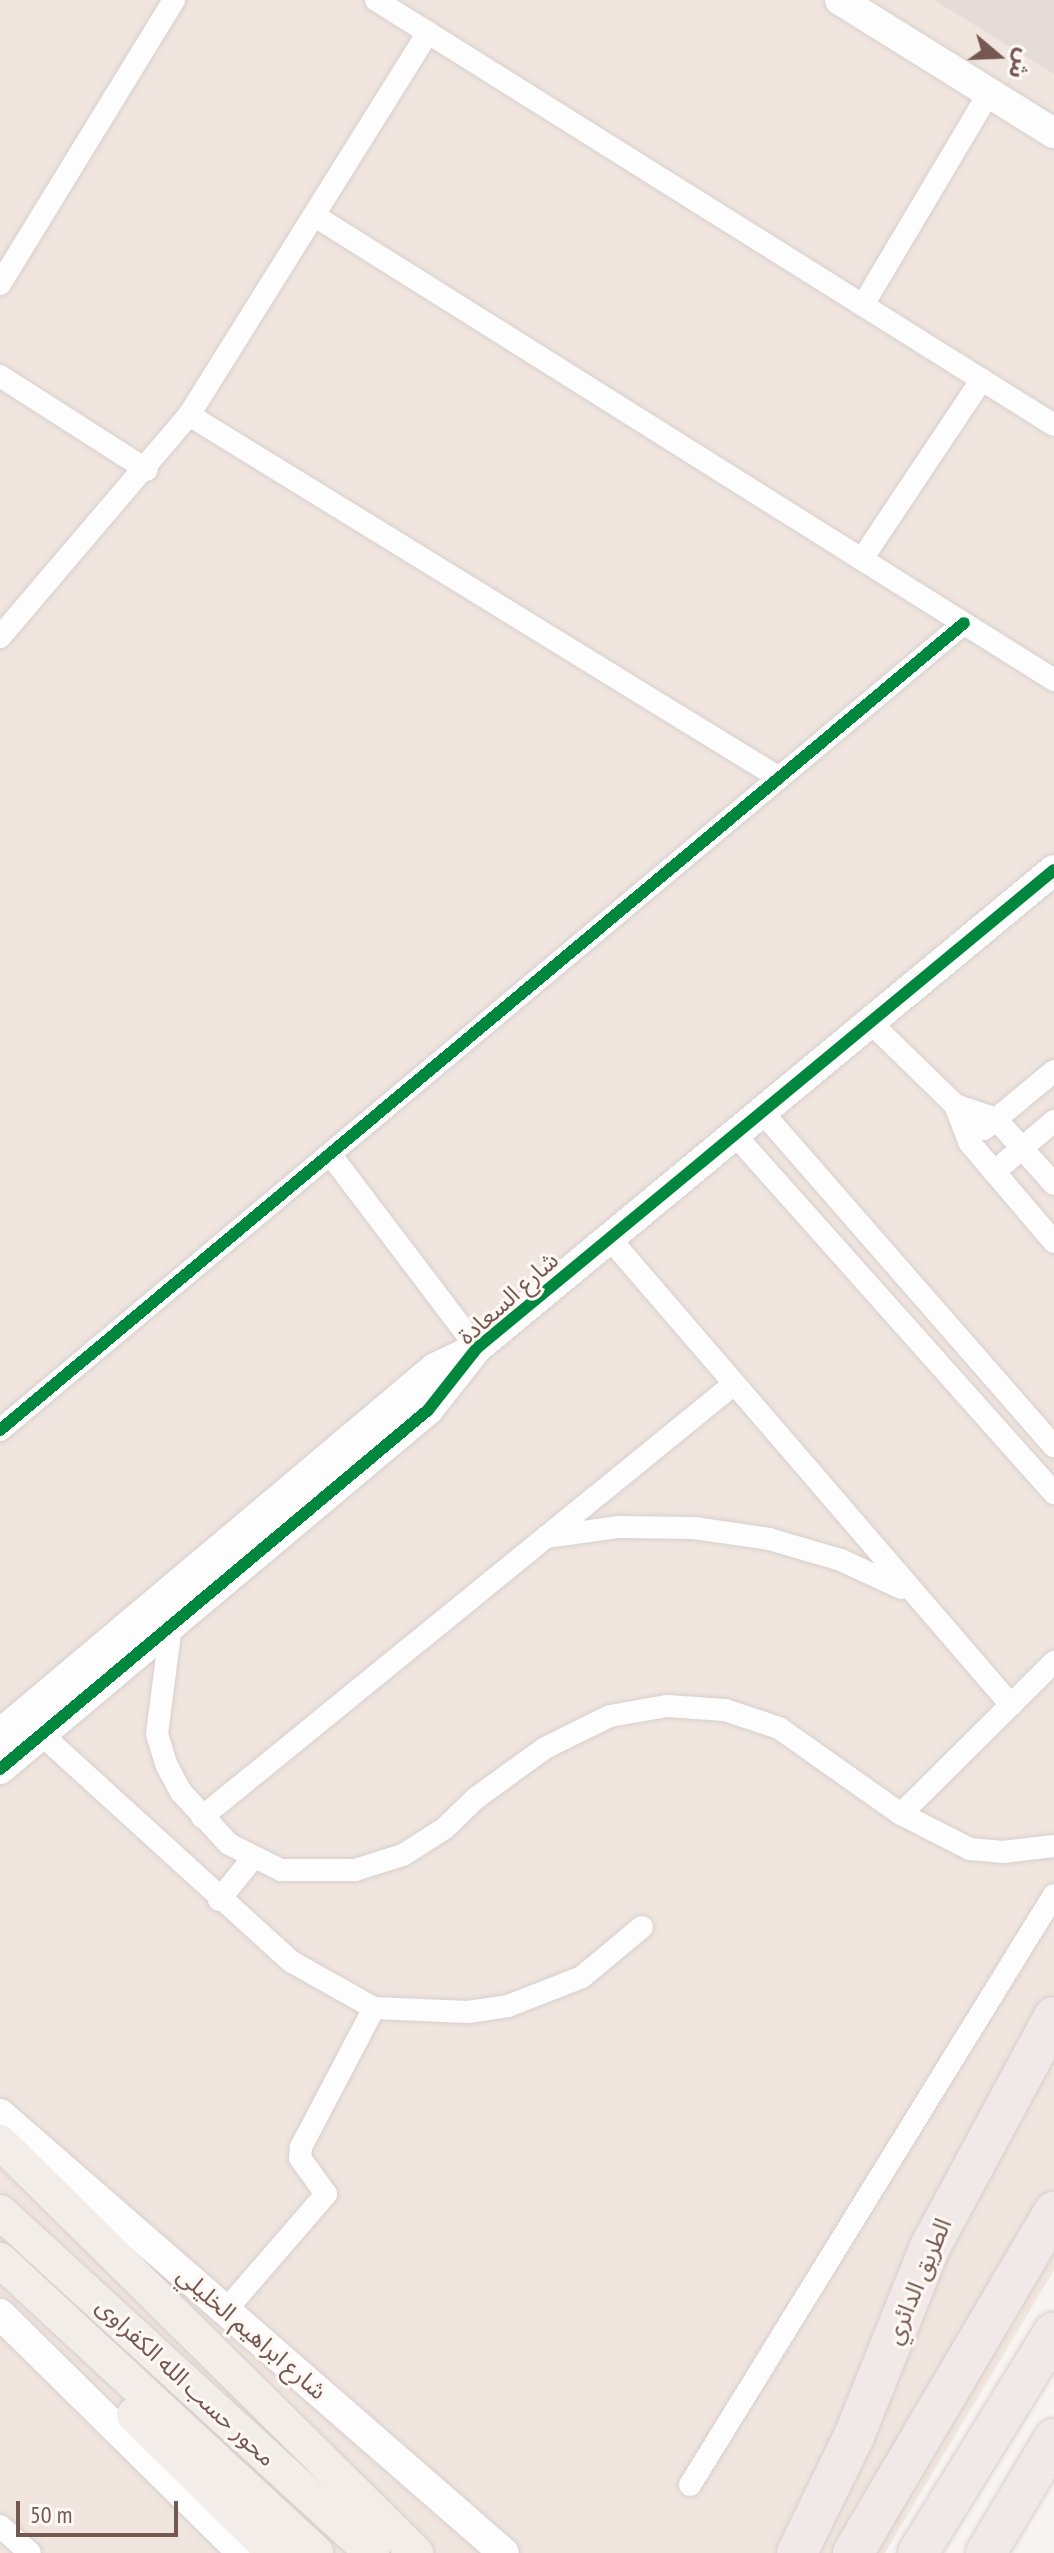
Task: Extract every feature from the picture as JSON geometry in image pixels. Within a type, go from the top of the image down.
[{"type":"highway","name":"الطريق الدائري","points":[[797,2553],[848,2449],[930,2247],[1054,2017]]},
{"type":"highway","points":[[853,2553],[1054,2212]]},
{"type":"highway","points":[[918,2553],[1054,2332]]},
{"type":"highway","points":[[986,2553],[1054,2439]]},
{"type":"main road","points":[[0,2142],[416,2553]]},
{"type":"main road","name":"محور حسب الله الكفراوى","points":[[0,2212],[372,2553]]},
{"type":"main road","name":"محور حسب الله الكفراوى","points":[[0,2260],[316,2553]]},
{"type":"main road","points":[[0,2282],[274,2553]]},
{"type":"street","points":[[0,284],[174,0]]},
{"type":"street","points":[[376,0],[1054,425]]},
{"type":"street","points":[[840,0],[1054,133]]},
{"type":"street","points":[[0,637],[147,470],[189,415],[428,33]]},
{"type":"street","points":[[863,305],[989,93]]},
{"type":"street","points":[[315,216],[1054,680]]},
{"type":"street","points":[[0,376],[147,470]]},
{"type":"street","points":[[862,559],[982,379]]},
{"type":"street","points":[[189,415],[776,776]]},
{"type":"street","points":[[0,1430],[776,776],[964,623]]},
{"type":"street","name":"شارع السعادة","points":[[0,1769],[428,1410],[477,1348],[1054,870]]},
{"type":"street","points":[[871,1023],[955,1105],[969,1142],[1054,1242]]},
{"type":"street","points":[[969,1142],[1054,1071]]},
{"type":"street","points":[[955,1105],[996,1119],[1054,1184]]},
{"type":"street","points":[[763,1113],[1054,1446]]},
{"type":"street","points":[[994,1172],[1054,1121]]},
{"type":"street","points":[[735,1135],[1054,1493]]},
{"type":"street","points":[[330,1154],[477,1348]]},
{"type":"street","points":[[610,1239],[909,1591],[1011,1705]]},
{"type":"street","name":"شارع السعادة","points":[[0,1734],[435,1368],[477,1348]]},
{"type":"street","points":[[202,1817],[734,1384]]},
{"type":"street","points":[[544,1537],[619,1527],[739,1534],[841,1560],[909,1591]]},
{"type":"street","points":[[171,1626],[157,1734],[166,1764],[202,1817],[253,1858],[305,1873],[380,1864],[425,1843],[498,1780],[545,1748],[610,1716],[667,1706],[725,1710],[779,1728],[901,1814],[970,1849],[1003,1852],[1054,1846]]},
{"type":"street","points":[[901,1814],[1054,1662]]},
{"type":"street","points":[[41,1734],[219,1900],[292,1962],[374,2008],[468,2012],[508,2006],[582,1977],[642,1927]]},
{"type":"street","points":[[219,1900],[253,1858]]},
{"type":"street","points":[[690,2485],[1054,1895]]},
{"type":"street","points":[[226,2310],[326,2194],[300,2158],[301,2147],[374,2008]]},
{"type":"street","name":"شارع ابراهيم الخليلي","points":[[0,2114],[504,2553]]},
{"type":"street","points":[[0,2314],[242,2553]]},
{"type":"street","points":[[0,2526],[30,2553]]},
{"type":"shaded area","points":[[0,0],[1054,0],[1054,2270],[885,2553],[0,2553]]},
{"type":"building","points":[[934,0],[1054,0],[1054,74]]},
{"type":"cycle path","points":[[0,1430],[964,623]]},
{"type":"cycle path","points":[[0,1769],[428,1410],[477,1348],[1054,870]]}]
